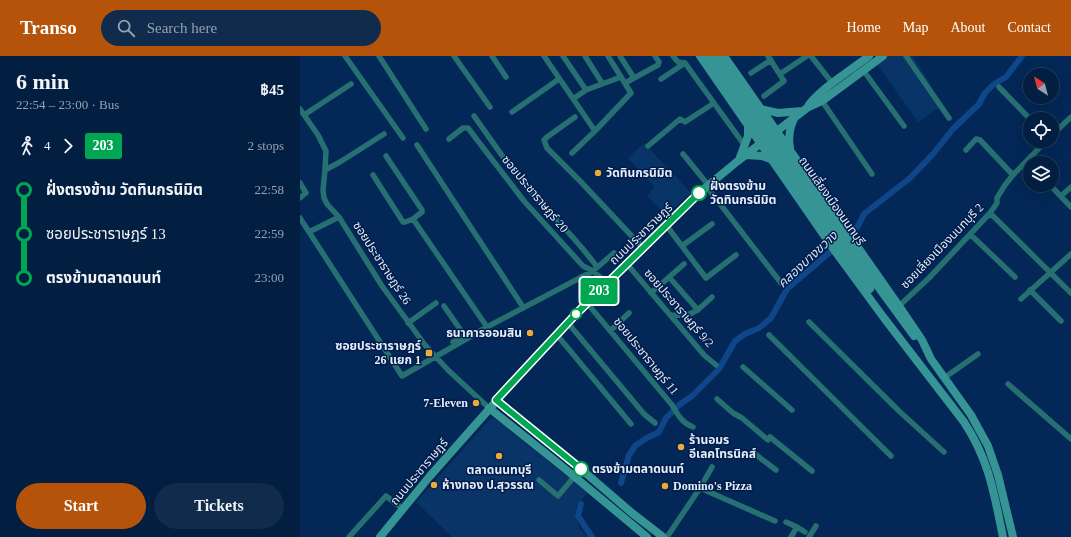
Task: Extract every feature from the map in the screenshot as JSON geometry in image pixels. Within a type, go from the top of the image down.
[{"type":"main road","name":"ถนนเลี่ยงเมืองนนทบุรี","points":[[700,56],[740,111],[837,254],[964,422],[979,447],[992,481],[1003,537]]},
{"type":"main road","name":"ถนนเลี่ยงเมืองนนทบุรี","points":[[707,56],[851,250],[899,306],[922,340],[931,359]]},
{"type":"main road","name":"ถนนเลี่ยงเมืองนนทบุรี","points":[[716,56],[896,314],[931,359],[970,415],[988,446],[998,475],[1013,537]]},
{"type":"main road","name":"ถนนเลี่ยงเมืองนนทบุรี","points":[[724,56],[845,230],[851,250],[914,356]]},
{"type":"main road","name":"ถนนประชาราษฎร์","points":[[806,109],[813,99],[869,56]]},
{"type":"main road","name":"ถนนประชาราษฎร์","points":[[379,537],[496,400],[587,303],[666,225],[708,187],[761,143],[806,109],[822,101],[883,56]]},
{"type":"main road","points":[[740,111],[745,113],[752,110],[755,105],[754,99]]},
{"type":"main road","points":[[760,108],[778,113],[806,109]]},
{"type":"main road","points":[[781,171],[780,163],[783,157],[793,155],[788,135],[796,117]]},
{"type":"main road","points":[[748,124],[748,136],[742,158],[762,156],[773,160]]},
{"type":"main road","points":[[496,400],[632,514],[663,537]]},
{"type":"main road","points":[[489,408],[647,537]]},
{"type":"street","points":[[345,56],[403,138]]},
{"type":"street","points":[[379,56],[426,129]]},
{"type":"street","points":[[454,56],[490,107]]},
{"type":"street","points":[[492,56],[506,77]]},
{"type":"street","points":[[544,56],[595,131]]},
{"type":"street","points":[[563,56],[586,90]]},
{"type":"street","points":[[585,56],[602,83]]},
{"type":"street","points":[[572,153],[630,94],[630,90],[608,56]]},
{"type":"street","points":[[620,56],[634,78]]},
{"type":"street","points":[[625,83],[658,65],[655,56]]},
{"type":"street","points":[[672,56],[678,62],[685,63],[745,146]]},
{"type":"street","points":[[780,74],[807,56]]},
{"type":"street","points":[[811,56],[833,84]]},
{"type":"street","points":[[906,56],[949,118]]},
{"type":"street","points":[[751,73],[770,58],[783,78],[782,83],[764,96]]},
{"type":"street","points":[[662,79],[685,63]]},
{"type":"street","points":[[864,70],[904,126]]},
{"type":"street","points":[[573,99],[586,90],[621,77]]},
{"type":"street","points":[[512,112],[559,79]]},
{"type":"street","points":[[302,112],[351,84]]},
{"type":"street","points":[[999,86],[1023,112]]},
{"type":"street","points":[[822,101],[872,174]]},
{"type":"street","points":[[648,146],[680,120],[685,122],[714,103]]},
{"type":"street","name":"ซอยประชาราษฎร์ 26","points":[[302,112],[324,145],[326,170],[323,190],[324,198],[327,204],[339,217],[382,286],[408,323],[448,370],[489,408]]},
{"type":"street","points":[[474,116],[511,169],[585,251],[595,269]]},
{"type":"street","points":[[575,117],[547,137],[544,140],[544,143],[547,148],[643,248]]},
{"type":"street","points":[[1059,128],[1071,117]]},
{"type":"street","name":"ซอยประชาราษฎร์ 20","points":[[449,139],[463,128],[468,128],[524,201],[583,266],[595,269],[607,284]]},
{"type":"street","points":[[326,170],[384,134]]},
{"type":"street","points":[[966,150],[976,139],[980,140],[1013,174]]},
{"type":"street","points":[[417,145],[523,307]]},
{"type":"street","name":"ซอยเลี่ยงเมืองนนทบุรี 2","points":[[1033,156],[1040,148]]},
{"type":"street","points":[[683,154],[780,283]]},
{"type":"street","points":[[373,175],[402,222],[413,219],[422,212],[386,156]]},
{"type":"street","name":"ซอยเลี่ยงเมืองนนทบุรี 2","points":[[899,306],[971,235],[997,203],[999,193],[1013,174],[1023,166]]},
{"type":"street","points":[[300,182],[306,192],[300,198]]},
{"type":"street","points":[[1061,196],[1071,187]]},
{"type":"street","points":[[1057,192],[1071,207]]},
{"type":"street","points":[[990,213],[1071,293]]},
{"type":"street","points":[[309,232],[339,217]]},
{"type":"street","points":[[300,218],[402,376],[441,353],[464,335],[444,306]]},
{"type":"street","points":[[413,219],[487,327]]},
{"type":"street","points":[[682,246],[712,224]]},
{"type":"street","points":[[666,225],[706,278],[736,255]]},
{"type":"street","points":[[971,235],[1015,277]]},
{"type":"street","points":[[448,346],[487,327],[595,269],[614,253]]},
{"type":"street","points":[[1021,299],[1071,254]]},
{"type":"street","name":"ซอยประชาราษฎร์ 9/2","points":[[627,264],[704,355],[716,365]]},
{"type":"street","points":[[651,292],[684,264]]},
{"type":"street","points":[[669,277],[698,310]]},
{"type":"street","points":[[1030,290],[1061,321]]},
{"type":"street","points":[[671,315],[691,315],[712,297]]},
{"type":"street","points":[[408,323],[436,303]]},
{"type":"street","name":"ซอยประชาราษฎร์ 11","points":[[587,303],[672,405],[685,424],[693,427]]},
{"type":"street","points":[[611,330],[629,313]]},
{"type":"street","points":[[809,322],[898,410],[944,452]]},
{"type":"street","points":[[568,323],[644,414],[655,423]]},
{"type":"street","points":[[557,335],[631,424]]},
{"type":"street","points":[[769,335],[891,456]]},
{"type":"street","points":[[944,378],[978,354]]},
{"type":"street","points":[[743,367],[792,410]]},
{"type":"street","points":[[1008,384],[1071,439]]},
{"type":"street","points":[[717,399],[733,413],[742,418],[812,471]]},
{"type":"street","points":[[755,454],[776,470]]},
{"type":"street","points":[[667,537],[700,488],[712,467]]},
{"type":"street","points":[[539,480],[558,496],[574,477]]},
{"type":"street","points":[[700,488],[775,522]]},
{"type":"street","points":[[349,537],[386,496],[403,509]]},
{"type":"street","points":[[786,522],[807,534],[816,526]]},
{"type":"street","points":[[791,537],[797,527]]},
{"type":"shaded area","points":[[888,56],[913,56],[943,105],[918,122],[877,64]]},
{"type":"shaded area","points":[[644,143],[691,193],[666,215],[647,196],[655,187],[628,158]]},
{"type":"shaded area","name":"ตลาดนนทบุรี","points":[[490,419],[495,419],[588,493],[577,505],[575,513],[579,527],[587,537],[452,537],[416,502]]},
{"type":"waterway","name":"คลองบางขวาง","points":[[847,236],[858,226],[864,214],[910,178],[933,154],[953,129],[979,104],[985,93],[994,84],[1006,77],[1022,56]]},
{"type":"waterway","name":"คลองบางขวาง","points":[[621,483],[629,455],[635,446],[659,432],[666,418],[679,405],[692,396],[719,369],[735,341],[745,334],[759,328],[771,318],[787,289],[836,247]]},
{"type":"waterway","name":"คลองบางขวาง","points":[[581,504],[578,516],[592,537]]},
{"type":"bus line","name":"203","points":[[581,469],[496,400],[576,314],[699,193]]},
{"type":"place","name":"วัดทินกรนิมิต","points":[[598,173]]},
{"type":"place","name":"ฝั่งตรงข้าม วัดทินกรนิมิต","points":[[699,193]]},
{"type":"place","name":"ธนาคารออมสิน","points":[[530,333]]},
{"type":"place","name":"ซอยประชาราษฎร์ 26 แยก 1","points":[[429,353]]},
{"type":"place","name":"7-Eleven","points":[[476,403]]},
{"type":"place","name":"ร้านอมร อีเลคโทรนิคส์","points":[[681,447]]},
{"type":"place","name":"ตลาดนนทบุรี","points":[[499,456]]},
{"type":"place","name":"ตรงข้ามตลาดนนท์","points":[[581,469]]},
{"type":"place","name":"ห้างทอง ป.สุวรรณ","points":[[434,485]]},
{"type":"place","name":"Domino's Pizza","points":[[665,486]]}]
